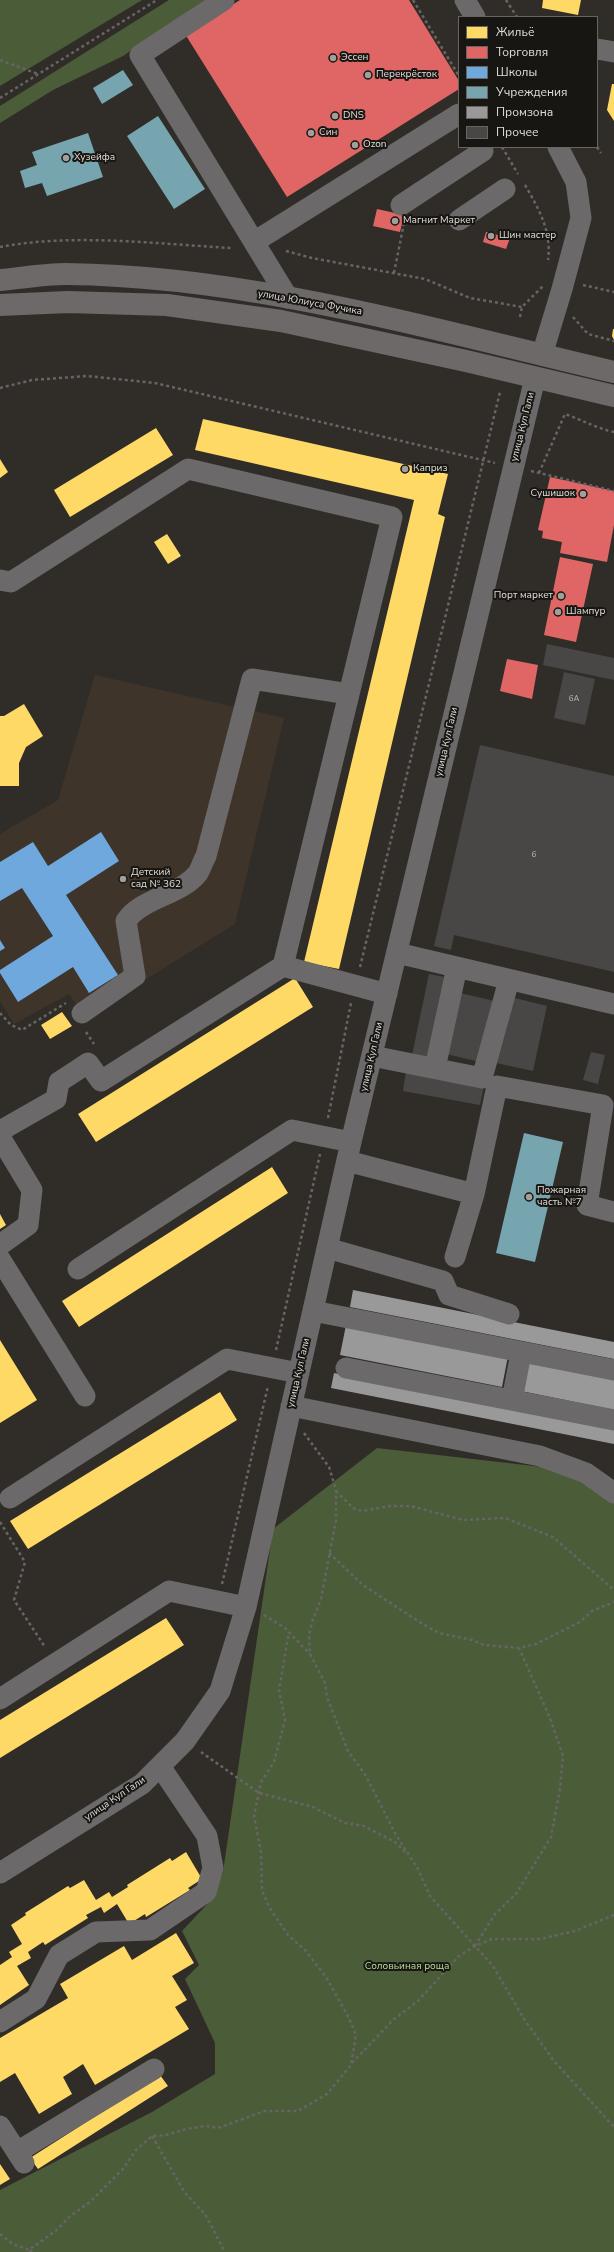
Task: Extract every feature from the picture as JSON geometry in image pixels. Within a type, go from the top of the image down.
[{"type":"main road","name":"улица Юлиуса Фучика","points":[[0,280],[64,274],[163,279],[288,298],[390,317],[614,372]]},
{"type":"main road","points":[[0,305],[68,302],[167,305],[282,321],[466,361],[614,396]]},
{"type":"main road","name":"улица Кул Гали","points":[[535,378],[542,355]]},
{"type":"street","points":[[224,0],[140,55],[288,298]]},
{"type":"street","points":[[465,0],[474,16]]},
{"type":"street","points":[[598,49],[614,52]]},
{"type":"street","points":[[254,242],[458,115]]},
{"type":"street","name":"улица Кул Гали","points":[[542,355],[562,289],[580,218],[576,182],[559,148]]},
{"type":"street","points":[[402,213],[492,149]]},
{"type":"street","points":[[459,220],[505,189]]},
{"type":"street","name":"улица Кул Гали","points":[[0,1873],[142,1784],[185,1741],[220,1691],[246,1607],[349,1152],[535,378]]},
{"type":"street","points":[[0,580],[11,582],[188,470],[392,517],[283,966],[101,1081],[88,1063],[59,1082],[56,1099],[0,1131]]},
{"type":"street","points":[[78,1016],[135,976],[126,921],[132,913],[181,886],[197,873],[203,862],[252,679],[349,694]]},
{"type":"street","points":[[397,953],[614,1004]]},
{"type":"street","points":[[283,966],[387,994]]},
{"type":"street","points":[[435,1068],[457,967]]},
{"type":"street","points":[[372,1056],[482,1078],[509,980]]},
{"type":"street","points":[[455,1257],[474,1194],[497,1086],[608,1106],[587,1205],[614,1212]]},
{"type":"street","points":[[78,1269],[292,1130],[349,1152],[474,1194]]},
{"type":"street","points":[[0,1137],[32,1190],[28,1225],[0,1245]]},
{"type":"street","points":[[327,1248],[443,1281],[449,1295],[509,1314]]},
{"type":"street","points":[[0,1258],[85,1396]]},
{"type":"street","points":[[313,1311],[521,1353],[614,1370]]},
{"type":"street","points":[[512,1400],[521,1353]]},
{"type":"street","points":[[10,1498],[227,1359],[299,1373]]},
{"type":"street","points":[[346,1368],[614,1420]]},
{"type":"street","points":[[291,1406],[540,1456],[586,1473],[614,1493]]},
{"type":"street","points":[[0,1699],[170,1591],[246,1607]]},
{"type":"street","points":[[0,2022],[36,1999],[59,1955],[96,1932],[150,1930],[206,1892],[213,1868],[207,1836],[160,1766]]},
{"type":"street","points":[[0,2126],[21,2158],[154,2069]]},
{"type":"path","points":[[0,98],[157,0]]},
{"type":"path","points":[[413,0],[458,74]]},
{"type":"path","points":[[506,0],[516,16]]},
{"type":"path","points":[[0,60],[39,74]]},
{"type":"path","points":[[598,148],[601,153]]},
{"type":"path","points":[[492,149],[537,206],[548,233],[550,246],[548,261]]},
{"type":"path","points":[[394,273],[402,213]]},
{"type":"path","points":[[0,247],[18,243],[65,240],[231,248]]},
{"type":"path","points":[[286,251],[312,258],[425,279],[470,298],[522,307]]},
{"type":"path","points":[[520,317],[522,307],[545,283]]},
{"type":"path","points":[[588,334],[614,341]]},
{"type":"path","points":[[0,388],[32,380],[87,376],[155,382],[614,491]]},
{"type":"path","points":[[539,473],[565,414],[585,420],[595,428],[614,432]]},
{"type":"path","points":[[0,1013],[11,1025],[22,1030],[65,1003],[78,1016],[98,1050],[110,1075]]},
{"type":"path","points":[[287,1426],[305,1434],[313,1444],[329,1466],[336,1490],[336,1520],[321,1599],[309,1636],[310,1654]]},
{"type":"path","points":[[336,1490],[353,1508],[362,1511],[390,1506],[410,1506],[463,1520],[505,1518],[553,1537],[614,1590]]},
{"type":"path","points":[[0,1522],[25,1562],[14,1600],[56,1664]]},
{"type":"path","points":[[329,1553],[363,1585],[439,1633],[472,1640],[484,1645],[519,1648],[536,1644],[580,1622],[592,1611],[614,1602]]},
{"type":"path","points":[[246,1607],[266,1616],[289,1632],[310,1654],[324,1682],[327,1697],[348,1751],[366,1776],[396,1835],[436,1904],[493,1966],[524,2019],[545,2049],[600,2113],[614,2127]]},
{"type":"path","points":[[289,1632],[280,1690],[285,1720],[274,1762],[260,1782],[254,1816],[260,1852],[262,1890],[268,1907],[288,1935],[305,1950],[326,1977],[349,2018],[356,2035],[351,2065]]},
{"type":"path","points":[[475,1946],[495,1914],[516,1894],[551,1837],[560,1789],[563,1756],[550,1718],[519,1648]]},
{"type":"path","points":[[185,1741],[259,1793],[313,1807],[345,1823],[364,1826],[395,1842],[409,1856]]},
{"type":"path","points":[[0,2234],[13,2244],[30,2251],[58,2229],[69,2217],[90,2202],[123,2169],[136,2150],[152,2136],[166,2135],[186,2129],[206,2126],[218,2128],[266,2111],[298,2111],[327,2094],[351,2065],[394,2019],[418,2001],[459,1956],[475,1946],[492,1939],[540,1939],[575,1931],[614,1915]]},
{"type":"path","points":[[152,2136],[185,2193],[205,2214],[225,2252]]},
{"type":"shaded area","name":"Детский сад № 362","points":[[95,675],[284,718],[235,924],[85,1017],[69,994],[14,1024],[0,1001],[0,834],[58,800]]},
{"type":"green space","points":[[0,0],[142,0],[0,86]]},
{"type":"green space","points":[[169,0],[205,0],[123,56],[53,90],[0,123],[0,106]]},
{"type":"green space","name":"Соловьиная роща","points":[[377,1448],[586,1472],[614,1493],[614,2252],[0,2252],[0,2190],[152,2112],[215,2074],[215,2043],[185,1979],[199,1965],[182,1931],[213,1898],[223,1872],[273,1529]]},
{"type":"building: Жильё","points":[[543,0],[581,0],[578,15],[542,8]]},
{"type":"building: Жильё","points":[[612,84],[614,84],[614,121],[607,110]]},
{"type":"building: Жильё","points":[[614,329],[614,340],[612,336]]},
{"type":"building: Жильё","points":[[203,419],[448,474],[438,514],[445,517],[339,969],[304,962],[414,500],[195,450]]},
{"type":"building: Жильё","points":[[156,428],[173,455],[70,517],[54,490]]},
{"type":"building: Жильё","points":[[0,459],[8,472],[0,478]]},
{"type":"building: Жильё","points":[[167,534],[181,556],[168,564],[154,542]]},
{"type":"building: Жильё","points":[[24,704],[43,736],[26,747],[19,763],[19,786],[0,786],[0,716],[4,716]]},
{"type":"building: Жильё","points":[[295,978],[313,1007],[96,1142],[78,1114]]},
{"type":"building: Жильё","points":[[62,1012],[72,1026],[50,1039],[41,1025]]},
{"type":"building: Жильё","points":[[272,1167],[288,1193],[79,1327],[62,1301]]},
{"type":"building: Жильё","points":[[0,1214],[6,1225],[0,1229]]},
{"type":"building: Жильё","points":[[0,1340],[37,1400],[0,1423]]},
{"type":"building: Жильё","points":[[220,1392],[237,1420],[28,1549],[10,1521]]},
{"type":"building: Жильё","points":[[166,1618],[184,1645],[0,1758],[0,1720]]},
{"type":"building: Жильё","points":[[186,1852],[202,1879],[188,1888],[190,1890],[146,1917],[145,1914],[129,1924],[117,1904],[104,1913],[101,1907],[86,1915],[88,1918],[45,1945],[43,1942],[28,1952],[31,1958],[17,1966],[29,1985],[0,2005],[0,1965],[12,1957],[9,1952],[22,1944],[11,1925],[26,1915],[25,1913],[68,1886],[70,1888],[84,1880],[96,1900],[109,1892],[112,1897],[128,1887],[127,1885],[170,1858],[172,1861]]},
{"type":"building: Жильё","points":[[176,1933],[194,1963],[172,1976],[187,2000],[175,2007],[189,2029],[95,2085],[83,2064],[63,2077],[72,2094],[39,2114],[15,2073],[0,2082],[0,2038],[68,1998],[60,1984],[124,1946],[132,1960]]},
{"type":"building: Жильё","points":[[160,2075],[168,2086],[38,2169],[30,2158]]},
{"type":"building: Жильё","points":[[0,2164],[10,2179],[0,2185]]},
{"type":"building: Торговля","points":[[240,0],[409,0],[458,79],[458,90],[287,197],[185,34]]},
{"type":"building: Торговля","points":[[377,209],[404,215],[400,232],[373,226]]},
{"type":"building: Торговля","points":[[486,232],[510,238],[506,249],[483,242]]},
{"type":"building: Торговля","points":[[550,477],[614,491],[614,525],[607,562],[560,553],[562,542],[542,538],[543,531],[538,530]]},
{"type":"building: Торговля","points":[[560,557],[593,564],[576,642],[544,635]]},
{"type":"building: Торговля","points":[[507,659],[538,665],[532,699],[500,691]]},
{"type":"building: Школы","points":[[101,832],[119,861],[66,895],[118,975],[89,993],[73,967],[18,1002],[0,973],[0,970],[53,936],[22,888],[0,901],[0,862],[33,842],[48,866]]},
{"type":"building: Школы","points":[[0,940],[5,948],[0,951]]},
{"type":"building: Учреждения","points":[[123,70],[133,85],[102,104],[93,88]]},
{"type":"building: Учреждения","points":[[158,116],[205,189],[174,209],[127,136]]},
{"type":"building: Учреждения","name":"Хузейфа","points":[[88,133],[103,177],[47,196],[42,183],[25,188],[20,171],[37,165],[32,152]]},
{"type":"building: Учреждения","name":"Пожарная часть №7","points":[[524,1133],[563,1142],[535,1262],[496,1253]]},
{"type":"building: Промзона","points":[[353,1290],[614,1342],[614,1359],[350,1307]]},
{"type":"building: Промзона","points":[[346,1325],[508,1356],[502,1387],[340,1355]]},
{"type":"building: Промзона","points":[[527,1361],[614,1378],[614,1410],[521,1391]]},
{"type":"building: Промзона","points":[[334,1373],[614,1429],[614,1444],[331,1388]]},
{"type":"building: Прочее","points":[[547,644],[614,658],[614,680],[543,665]]},
{"type":"building: Прочее","points":[[564,672],[595,679],[585,725],[554,718]]},
{"type":"building: Прочее","points":[[480,745],[614,776],[614,972],[454,935],[451,950],[434,946]]},
{"type":"building: Прочее","points":[[429,974],[445,977],[428,1058],[412,1055]]},
{"type":"building: Прочее","points":[[456,992],[494,1001],[480,1062],[442,1053]]},
{"type":"building: Прочее","points":[[511,997],[547,1006],[533,1071],[496,1063]]},
{"type":"building: Прочее","points":[[591,1052],[605,1055],[598,1084],[583,1080]]},
{"type":"building: Прочее","points":[[406,1071],[484,1085],[480,1105],[403,1091]]},
{"type":"place","name":"Эссен","points":[[333,58]]},
{"type":"place","name":"Перекрёсток","points":[[368,75]]},
{"type":"place","name":"DNS","points":[[335,116]]},
{"type":"place","name":"Син","points":[[311,133]]},
{"type":"place","name":"Ozon","points":[[355,145]]},
{"type":"place","name":"Хузейфа","points":[[66,158]]},
{"type":"place","name":"Магнит Маркет","points":[[395,221]]},
{"type":"place","name":"Шин мастер","points":[[491,236]]},
{"type":"place","name":"Каприз","points":[[405,469]]},
{"type":"place","name":"Сушишок","points":[[583,494]]},
{"type":"place","name":"Порт маркет","points":[[561,596]]},
{"type":"place","name":"Шампур","points":[[558,612]]},
{"type":"place","name":"Детский сад № 362","points":[[123,879]]},
{"type":"place","name":"Пожарная часть №7","points":[[529,1197]]}]
